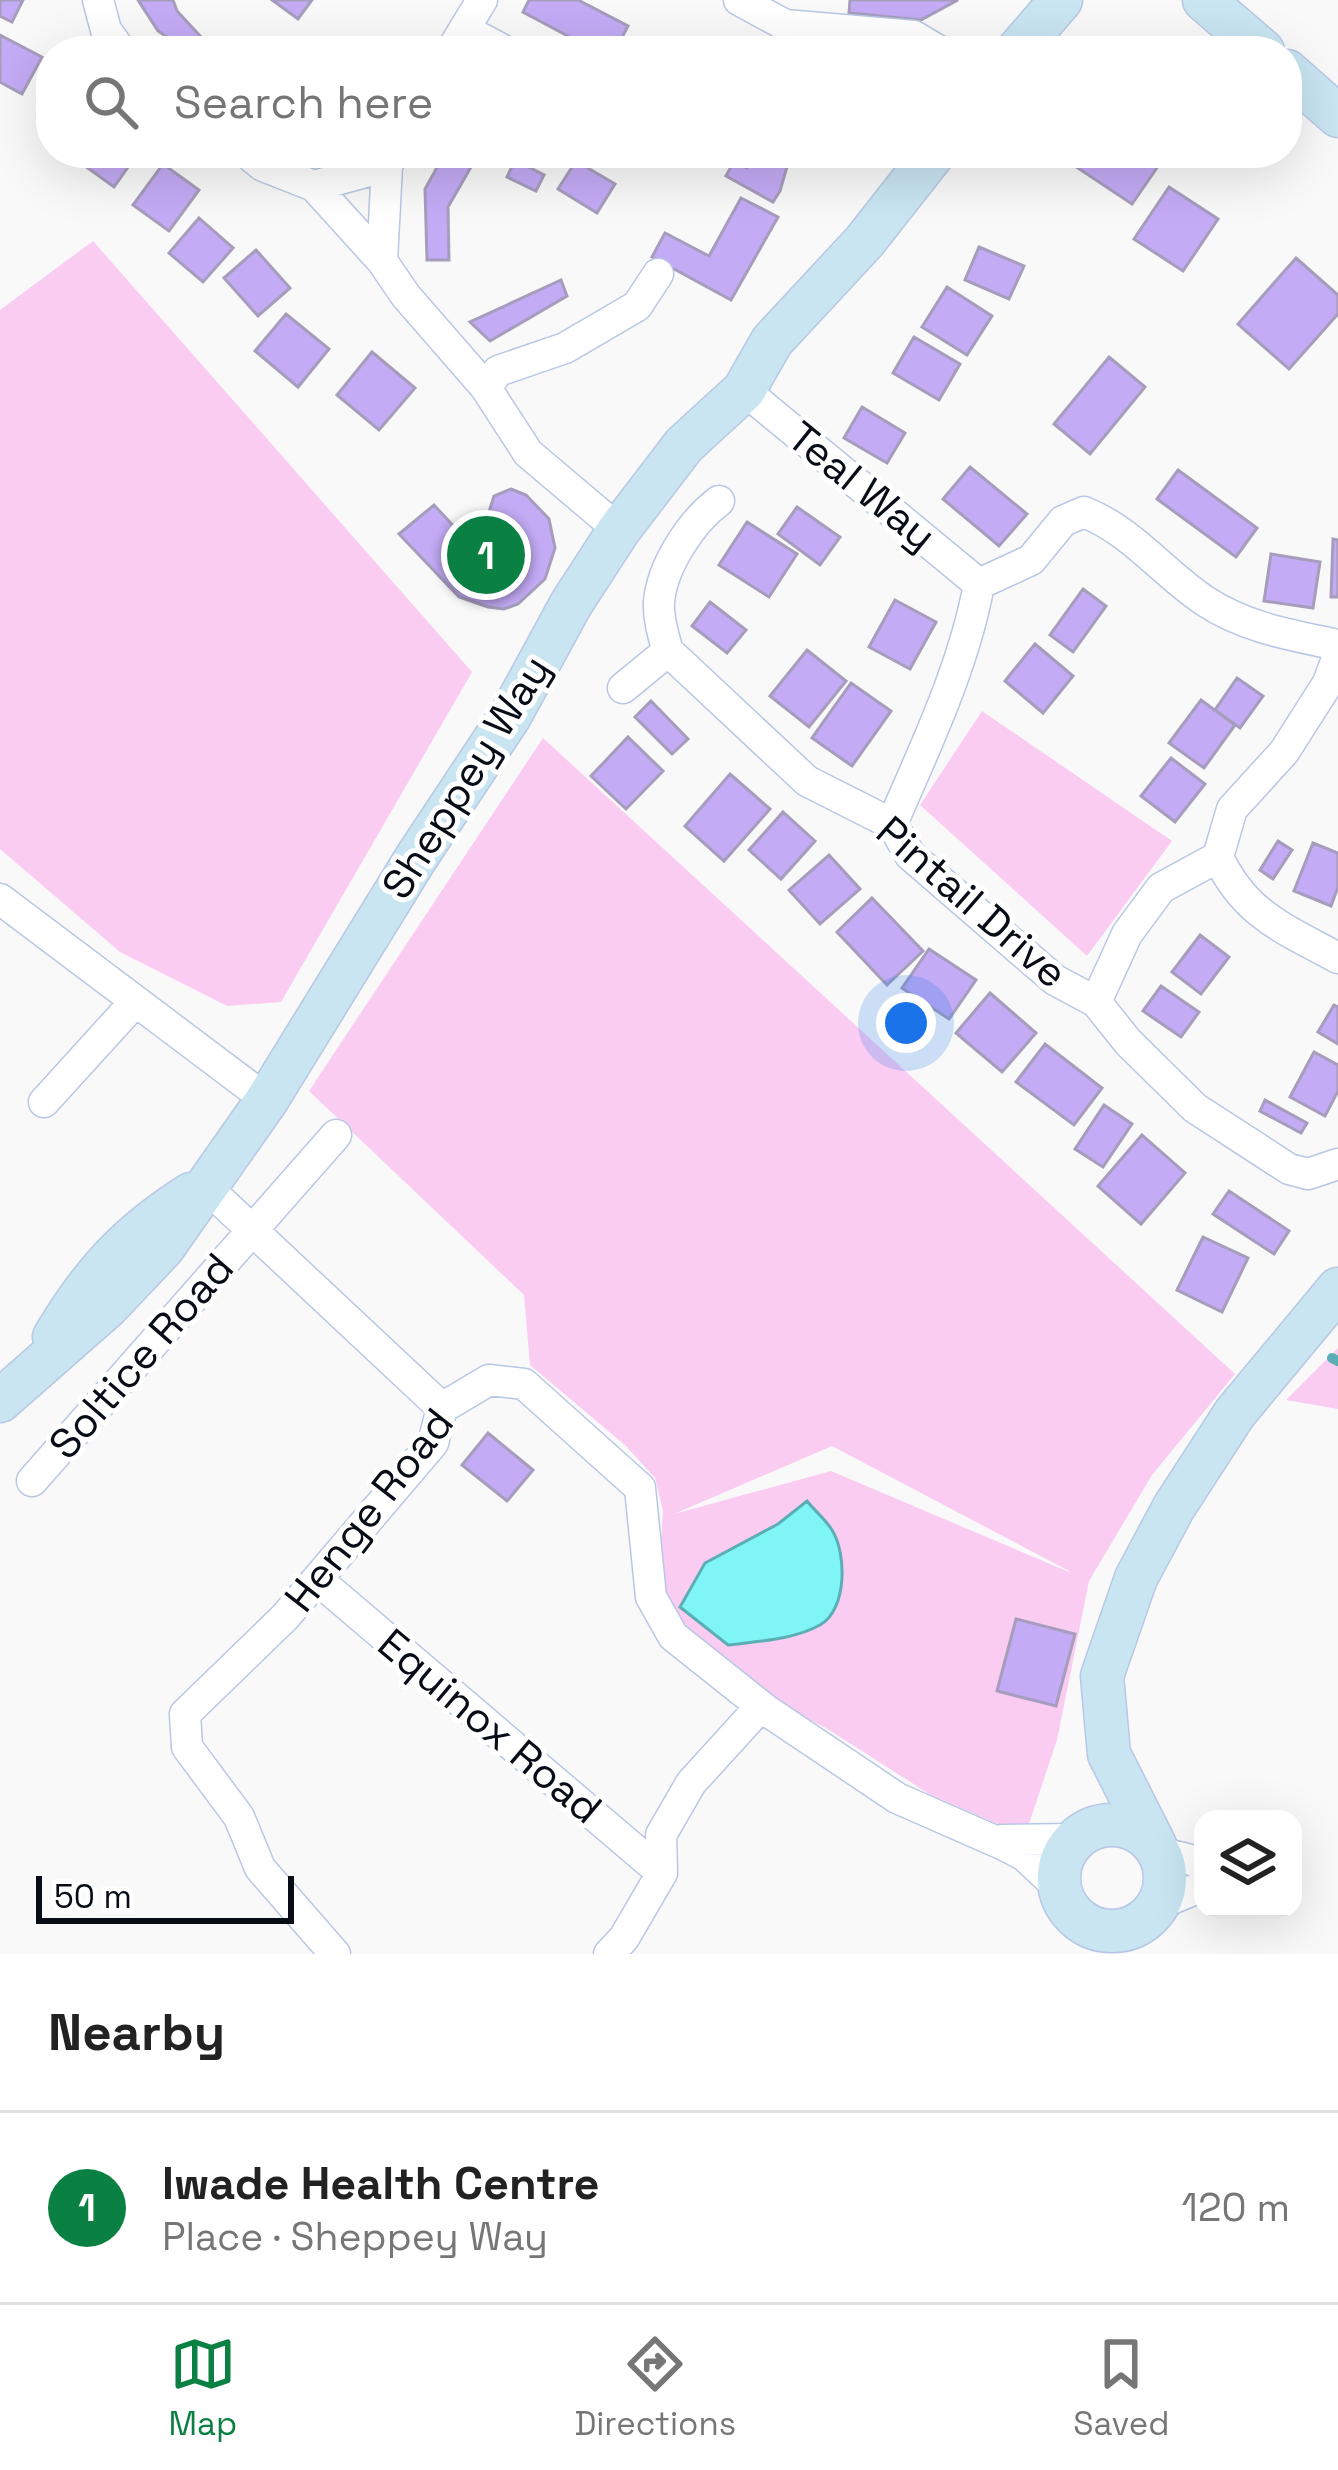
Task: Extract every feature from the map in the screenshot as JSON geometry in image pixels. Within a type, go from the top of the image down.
[{"type":"street","points":[[98,0],[110,36]]},
{"type":"street","points":[[739,0],[785,25],[914,36]]},
{"type":"street","points":[[1030,36],[1061,0]]},
{"type":"street","points":[[1204,0],[1246,36]]},
{"type":"street","points":[[1302,84],[1338,116]]},
{"type":"street","points":[[268,168],[314,186],[382,260],[406,296],[486,388],[528,453],[619,530]]},
{"type":"street","points":[[314,186],[365,168]]},
{"type":"street","points":[[382,260],[389,168]]},
{"type":"street","name":"Sheppey Way","points":[[204,1185],[267,1100],[510,716],[571,604],[619,530],[685,445],[744,390],[772,341],[864,242],[922,168]]},
{"type":"street","points":[[486,388],[498,371],[565,349],[637,306],[658,274]]},
{"type":"street","name":"Teal Way","points":[[744,390],[979,584]]},
{"type":"street","points":[[623,688],[668,651],[659,600],[669,566],[704,513],[719,501]]},
{"type":"street","points":[[892,824],[937,721],[974,613],[979,584],[1031,560],[1063,521],[1084,512],[1108,522],[1203,600],[1245,625],[1338,645]]},
{"type":"street","name":"Pintail Drive","points":[[668,651],[807,782],[892,824],[910,856],[1054,980],[1096,1002],[1128,1042],[1195,1108],[1262,1154],[1308,1174],[1338,1164]]},
{"type":"street","points":[[1338,656],[1328,683],[1284,752],[1232,809],[1218,857],[1232,887],[1268,922],[1338,958]]},
{"type":"street","points":[[1096,1002],[1127,934],[1161,888],[1218,857]]},
{"type":"street","points":[[1,900],[267,1100]]},
{"type":"street","points":[[44,1102],[134,1003]]},
{"type":"street","name":"Soltice Road","points":[[32,1481],[336,1135]]},
{"type":"street","points":[[0,1401],[38,1364],[82,1289],[144,1224],[204,1185]]},
{"type":"street","name":"Soltice Road","points":[[204,1185],[442,1408]]},
{"type":"street","points":[[1141,1930],[1166,1879],[1163,1861],[1109,1754],[1102,1676],[1136,1578],[1174,1507],[1235,1413],[1338,1289]]},
{"type":"street","name":"Henge Road","points":[[335,1954],[260,1868],[239,1817],[187,1747],[184,1714],[318,1580],[433,1443],[442,1408],[489,1380],[524,1384],[640,1488],[651,1597],[673,1636],[761,1706],[897,1798],[1025,1856],[1070,1920]]},
{"type":"street","name":"Equinox Road","points":[[318,1580],[662,1873]]},
{"type":"street","points":[[610,1954],[662,1873],[661,1835],[691,1783],[761,1706]]},
{"type":"street","points":[[1109,1754],[1082,1834],[1059,1870],[1070,1920],[1105,1931],[1141,1930],[1168,1900],[1194,1890]]},
{"type":"street","points":[[984,1837],[1027,1842],[1082,1834],[1107,1824],[1125,1826],[1171,1855],[1194,1861]]},
{"type":"lane","points":[[475,11],[503,36]]},
{"type":"shaded area","points":[[93,241],[472,672],[281,1002],[227,1006],[120,952],[0,849],[0,310]]},
{"type":"shaded area","points":[[982,711],[1172,841],[1087,956],[920,805]]},
{"type":"shaded area","points":[[543,738],[1235,1374],[1152,1475],[1089,1581],[1057,1740],[1025,1836],[929,1794],[781,1705],[689,1638],[659,1579],[663,1511],[655,1478],[626,1446],[530,1365],[524,1295],[309,1091]],"holes":[[[832,1446],[1069,1571],[1069,1572],[831,1471],[674,1514]],[[807,1502],[824,1624],[705,1563],[778,1524]],[[1016,1619],[1075,1634],[1055,1706],[997,1691]]]},
{"type":"shaded area","points":[[1338,1348],[1338,1409],[1286,1400]]},
{"type":"water","points":[[807,1501],[832,1530],[840,1553],[840,1595],[829,1618],[798,1634],[728,1645],[680,1607],[705,1563],[778,1524]]},
{"type":"building","points":[[0,0],[23,0],[12,22],[0,16]]},
{"type":"building","points":[[138,0],[173,0],[200,36],[166,36]]},
{"type":"building","points":[[272,0],[312,0],[298,19]]},
{"type":"building","points":[[529,0],[578,0],[628,26],[623,36],[568,36],[523,12]]},
{"type":"building","points":[[850,0],[958,0],[921,20],[849,13]]},
{"type":"building","points":[[0,35],[36,54],[36,68],[22,94],[0,82]]},
{"type":"building","points":[[88,168],[127,168],[114,187]]},
{"type":"building","points":[[160,168],[169,168],[199,190],[169,231],[133,205]]},
{"type":"building","points":[[437,168],[470,168],[448,207],[449,260],[427,260],[425,189]]},
{"type":"building","points":[[511,168],[530,168],[544,175],[536,191],[507,177]]},
{"type":"building","points":[[572,168],[588,168],[615,184],[597,213],[558,189]]},
{"type":"building","points":[[730,168],[787,168],[773,202],[726,176]]},
{"type":"building","points":[[1078,168],[1157,168],[1132,204]]},
{"type":"building","points":[[1169,187],[1218,219],[1183,271],[1134,239]]},
{"type":"building","points":[[741,198],[778,217],[731,300],[652,257],[665,233],[709,256]]},
{"type":"building","points":[[199,218],[233,248],[203,282],[169,253]]},
{"type":"building","points":[[979,247],[1024,266],[1009,299],[965,280]]},
{"type":"building","points":[[256,250],[290,288],[258,316],[224,278]]},
{"type":"building","points":[[1296,258],[1338,295],[1338,314],[1289,369],[1238,324]]},
{"type":"building","points":[[561,280],[567,296],[490,341],[470,322]]},
{"type":"building","points":[[947,287],[992,316],[967,355],[922,327]]},
{"type":"building","points":[[286,314],[329,349],[298,387],[255,351]]},
{"type":"building","points":[[914,337],[960,364],[939,400],[893,373]]},
{"type":"building","points":[[372,352],[415,388],[379,430],[337,395]]},
{"type":"building","points":[[1109,357],[1145,387],[1090,454],[1054,424]]},
{"type":"building","points":[[862,407],[905,433],[887,463],[844,438]]},
{"type":"building","points":[[970,467],[1027,514],[999,546],[943,499]]},
{"type":"building","points":[[1178,470],[1257,528],[1236,557],[1157,499]]},
{"type":"building","points":[[511,489],[526,495],[549,519],[555,548],[545,579],[518,604],[504,609],[459,597],[399,534],[434,505],[461,534],[471,518],[489,512],[494,496]]},
{"type":"building","points":[[797,507],[840,537],[820,565],[778,534]]},
{"type":"building","points":[[747,522],[797,554],[769,597],[719,565]]},
{"type":"building","points":[[1333,539],[1338,540],[1338,597],[1331,597]]},
{"type":"building","points":[[1271,554],[1320,562],[1313,608],[1264,601]]},
{"type":"building","points":[[1083,589],[1106,606],[1073,652],[1050,635]]},
{"type":"building","points":[[895,600],[936,622],[910,669],[869,647]]},
{"type":"building","points":[[710,602],[746,630],[727,653],[692,626]]},
{"type":"building","points":[[1035,644],[1073,676],[1043,713],[1005,681]]},
{"type":"building","points":[[807,650],[846,681],[809,727],[770,696]]},
{"type":"building","points":[[1237,678],[1263,696],[1240,728],[1215,710]]},
{"type":"building","points":[[851,683],[891,711],[852,766],[812,738]]},
{"type":"building","points":[[1201,700],[1235,725],[1204,768],[1169,743]]},
{"type":"building","points":[[651,701],[688,739],[672,754],[635,717]]},
{"type":"building","points":[[628,737],[663,771],[626,809],[591,776]]},
{"type":"building","points":[[1171,758],[1205,784],[1175,822],[1141,796]]},
{"type":"building","points":[[730,774],[770,809],[724,861],[685,826]]},
{"type":"building","points":[[783,812],[815,841],[781,879],[749,850]]},
{"type":"building","points":[[1278,841],[1292,850],[1273,879],[1260,870]]},
{"type":"building","points":[[1313,843],[1338,853],[1338,887],[1331,906],[1294,891]]},
{"type":"building","points":[[829,855],[860,889],[820,924],[789,890]]},
{"type":"building","points":[[872,898],[923,951],[887,985],[837,932]]},
{"type":"building","points":[[1200,935],[1229,957],[1201,994],[1172,972]]},
{"type":"building","points":[[929,949],[976,980],[949,1019],[902,988]]},
{"type":"building","points":[[1161,986],[1199,1012],[1181,1037],[1143,1011]]},
{"type":"building","points":[[990,993],[1036,1033],[1002,1072],[956,1033]]},
{"type":"building","points":[[1334,1005],[1338,1007],[1338,1044],[1318,1032]]},
{"type":"building","points":[[1045,1044],[1102,1088],[1074,1125],[1016,1082]]},
{"type":"building","points":[[1314,1052],[1338,1065],[1338,1091],[1325,1116],[1290,1097]]},
{"type":"building","points":[[1265,1100],[1307,1123],[1301,1133],[1260,1111]]},
{"type":"building","points":[[1104,1105],[1132,1124],[1103,1167],[1075,1149]]},
{"type":"building","points":[[1142,1135],[1185,1173],[1141,1224],[1098,1186]]},
{"type":"building","points":[[1229,1191],[1289,1231],[1274,1254],[1213,1214]]},
{"type":"building","points":[[1203,1237],[1248,1258],[1222,1312],[1177,1290]]},
{"type":"building","points":[[488,1433],[533,1470],[507,1501],[462,1465]]},
{"type":"building","points":[[1016,1619],[1075,1634],[1056,1706],[997,1691]]},
{"type":"waterway","points":[[1332,1358],[1338,1361]]},
{"type":"place","name":"Iwade Health Centre","points":[[486,555]]}]
